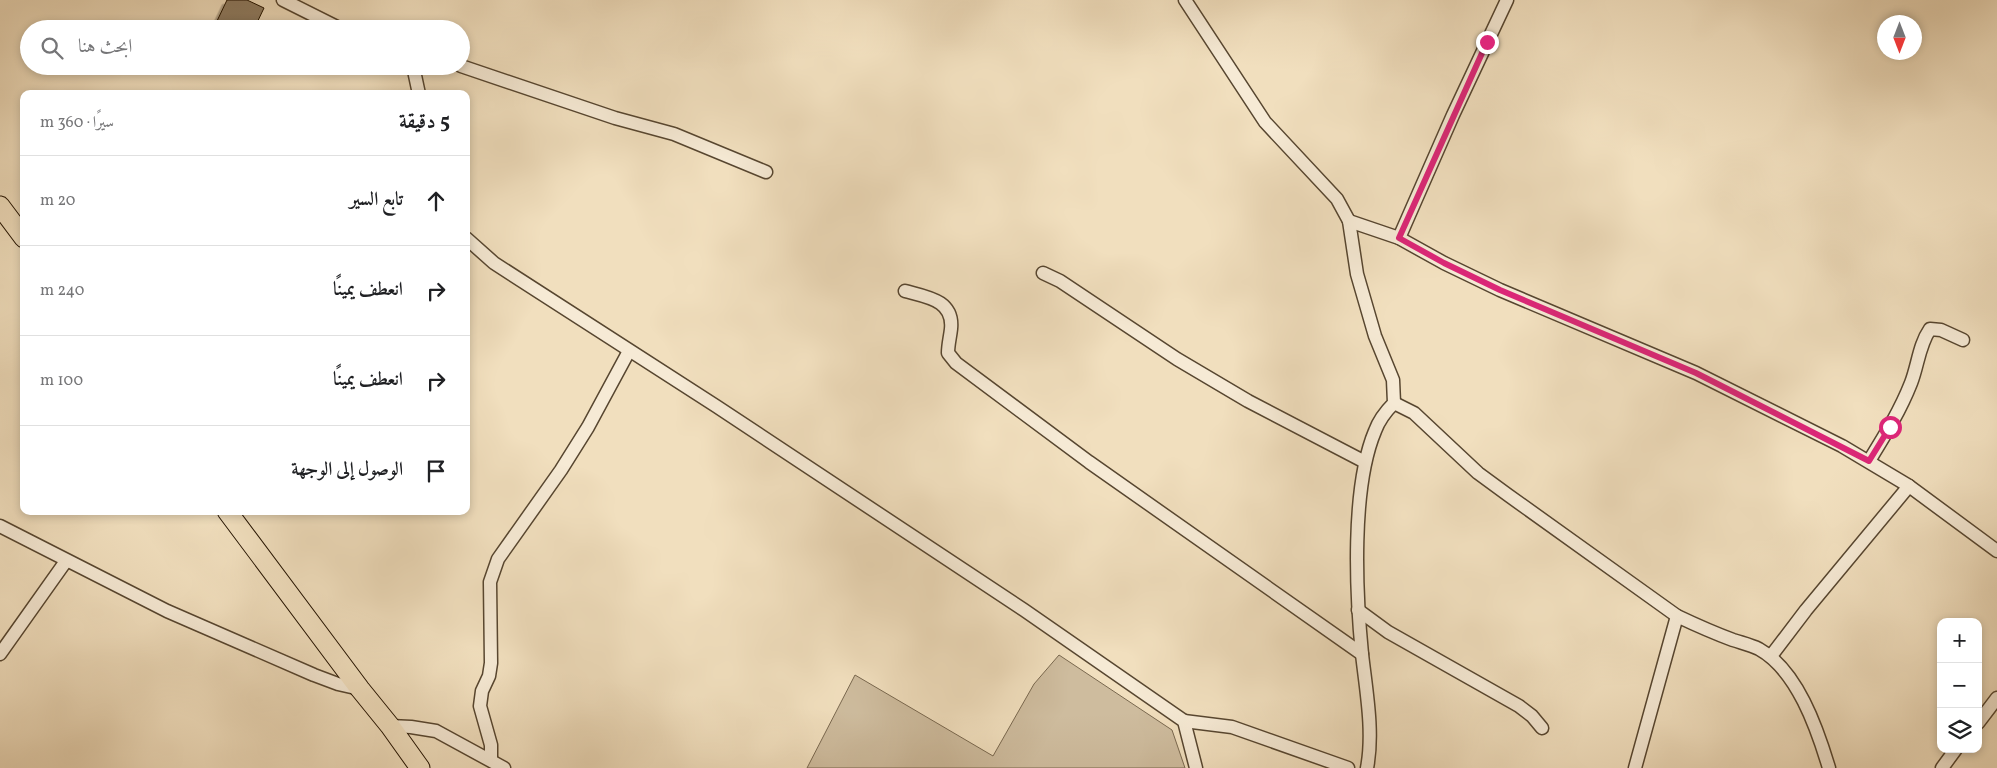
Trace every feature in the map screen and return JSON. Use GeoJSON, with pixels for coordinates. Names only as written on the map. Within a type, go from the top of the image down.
{"type":"FeatureCollection","features":[{"type":"Feature","properties":{"kind":"main road"},"geometry":{"type":"LineString","coordinates":[[0,206],[20,233]]}},
{"type":"Feature","properties":{"kind":"main road"},"geometry":{"type":"LineString","coordinates":[[230,515],[420,768]]}},
{"type":"Feature","properties":{"kind":"street"},"geometry":{"type":"LineString","coordinates":[[283,0],[303,4],[327,20]]}},
{"type":"Feature","properties":{"kind":"street"},"geometry":{"type":"LineString","coordinates":[[1185,0],[1265,122],[1337,198],[1349,221],[1357,274],[1373,329],[1393,380],[1394,403],[1375,430],[1366,462],[1361,496],[1358,541],[1358,610],[1369,729],[1367,768]]}},
{"type":"Feature","properties":{"kind":"street"},"geometry":{"type":"LineString","coordinates":[[1399,238],[1453,115],[1507,0]]}},
{"type":"Feature","properties":{"kind":"street"},"geometry":{"type":"LineString","coordinates":[[470,69],[616,118],[674,134],[766,172]]}},
{"type":"Feature","properties":{"kind":"street"},"geometry":{"type":"LineString","coordinates":[[415,75],[418,90]]}},
{"type":"Feature","properties":{"kind":"street"},"geometry":{"type":"LineString","coordinates":[[1349,221],[1399,238],[1444,263],[1500,290],[1696,373],[1869,461],[1995,544]]}},
{"type":"Feature","properties":{"kind":"street"},"geometry":{"type":"LineString","coordinates":[[470,242],[494,263],[562,305],[1024,610],[1184,721],[1232,727],[1348,768]]}},
{"type":"Feature","properties":{"kind":"street"},"geometry":{"type":"LineString","coordinates":[[1043,273],[1060,281],[1177,359],[1248,402],[1366,462]]}},
{"type":"Feature","properties":{"kind":"street"},"geometry":{"type":"LineString","coordinates":[[905,291],[937,300],[946,308],[950,315],[951,329],[948,353],[956,364],[1097,467],[1362,654]]}},
{"type":"Feature","properties":{"kind":"street"},"geometry":{"type":"LineString","coordinates":[[1869,461],[1896,416],[1912,381],[1925,337],[1930,329],[1941,330],[1963,340]]}},
{"type":"Feature","properties":{"kind":"street"},"geometry":{"type":"LineString","coordinates":[[491,760],[491,745],[480,706],[482,691],[489,676],[492,663],[490,582],[493,570],[498,559],[561,470],[583,435],[629,351]]}},
{"type":"Feature","properties":{"kind":"street"},"geometry":{"type":"LineString","coordinates":[[1394,403],[1414,413],[1478,473],[1677,616],[1699,627],[1757,648],[1771,656],[1802,699],[1822,745],[1829,768]]}},
{"type":"Feature","properties":{"kind":"street"},"geometry":{"type":"LineString","coordinates":[[1771,656],[1806,610],[1909,486]]}},
{"type":"Feature","properties":{"kind":"street"},"geometry":{"type":"LineString","coordinates":[[0,526],[176,615],[314,675],[338,684],[360,689]]}},
{"type":"Feature","properties":{"kind":"street"},"geometry":{"type":"LineString","coordinates":[[0,654],[66,561]]}},
{"type":"Feature","properties":{"kind":"street"},"geometry":{"type":"LineString","coordinates":[[1358,610],[1388,632],[1518,706],[1532,716],[1542,728]]}},
{"type":"Feature","properties":{"kind":"street"},"geometry":{"type":"LineString","coordinates":[[1635,768],[1677,616]]}},
{"type":"Feature","properties":{"kind":"street"},"geometry":{"type":"LineString","coordinates":[[1982,718],[1997,698]]}},
{"type":"Feature","properties":{"kind":"street"},"geometry":{"type":"LineString","coordinates":[[1184,721],[1196,768]]}},
{"type":"Feature","properties":{"kind":"street"},"geometry":{"type":"LineString","coordinates":[[390,726],[436,731],[504,768]]}},
{"type":"Feature","properties":{"kind":"street"},"geometry":{"type":"LineString","coordinates":[[1942,768],[1953,753]]}},
{"type":"Feature","properties":{"kind":"shaded area"},"geometry":{"type":"Polygon","coordinates":[[[1059,655],[1172,730],[1185,768],[807,768],[855,675],[993,756],[1034,684],[1059,655]]]}},
{"type":"Feature","properties":{"kind":"building"},"geometry":{"type":"Polygon","coordinates":[[[227,0],[247,0],[264,8],[258,20],[217,20],[227,0]]]}},
{"type":"Feature","properties":{"kind":"route"},"geometry":{"type":"LineString","coordinates":[[1487,42],[1399,238],[1444,263],[1475,276],[1500,290],[1696,373],[1869,461],[1890,427]]}}]}
